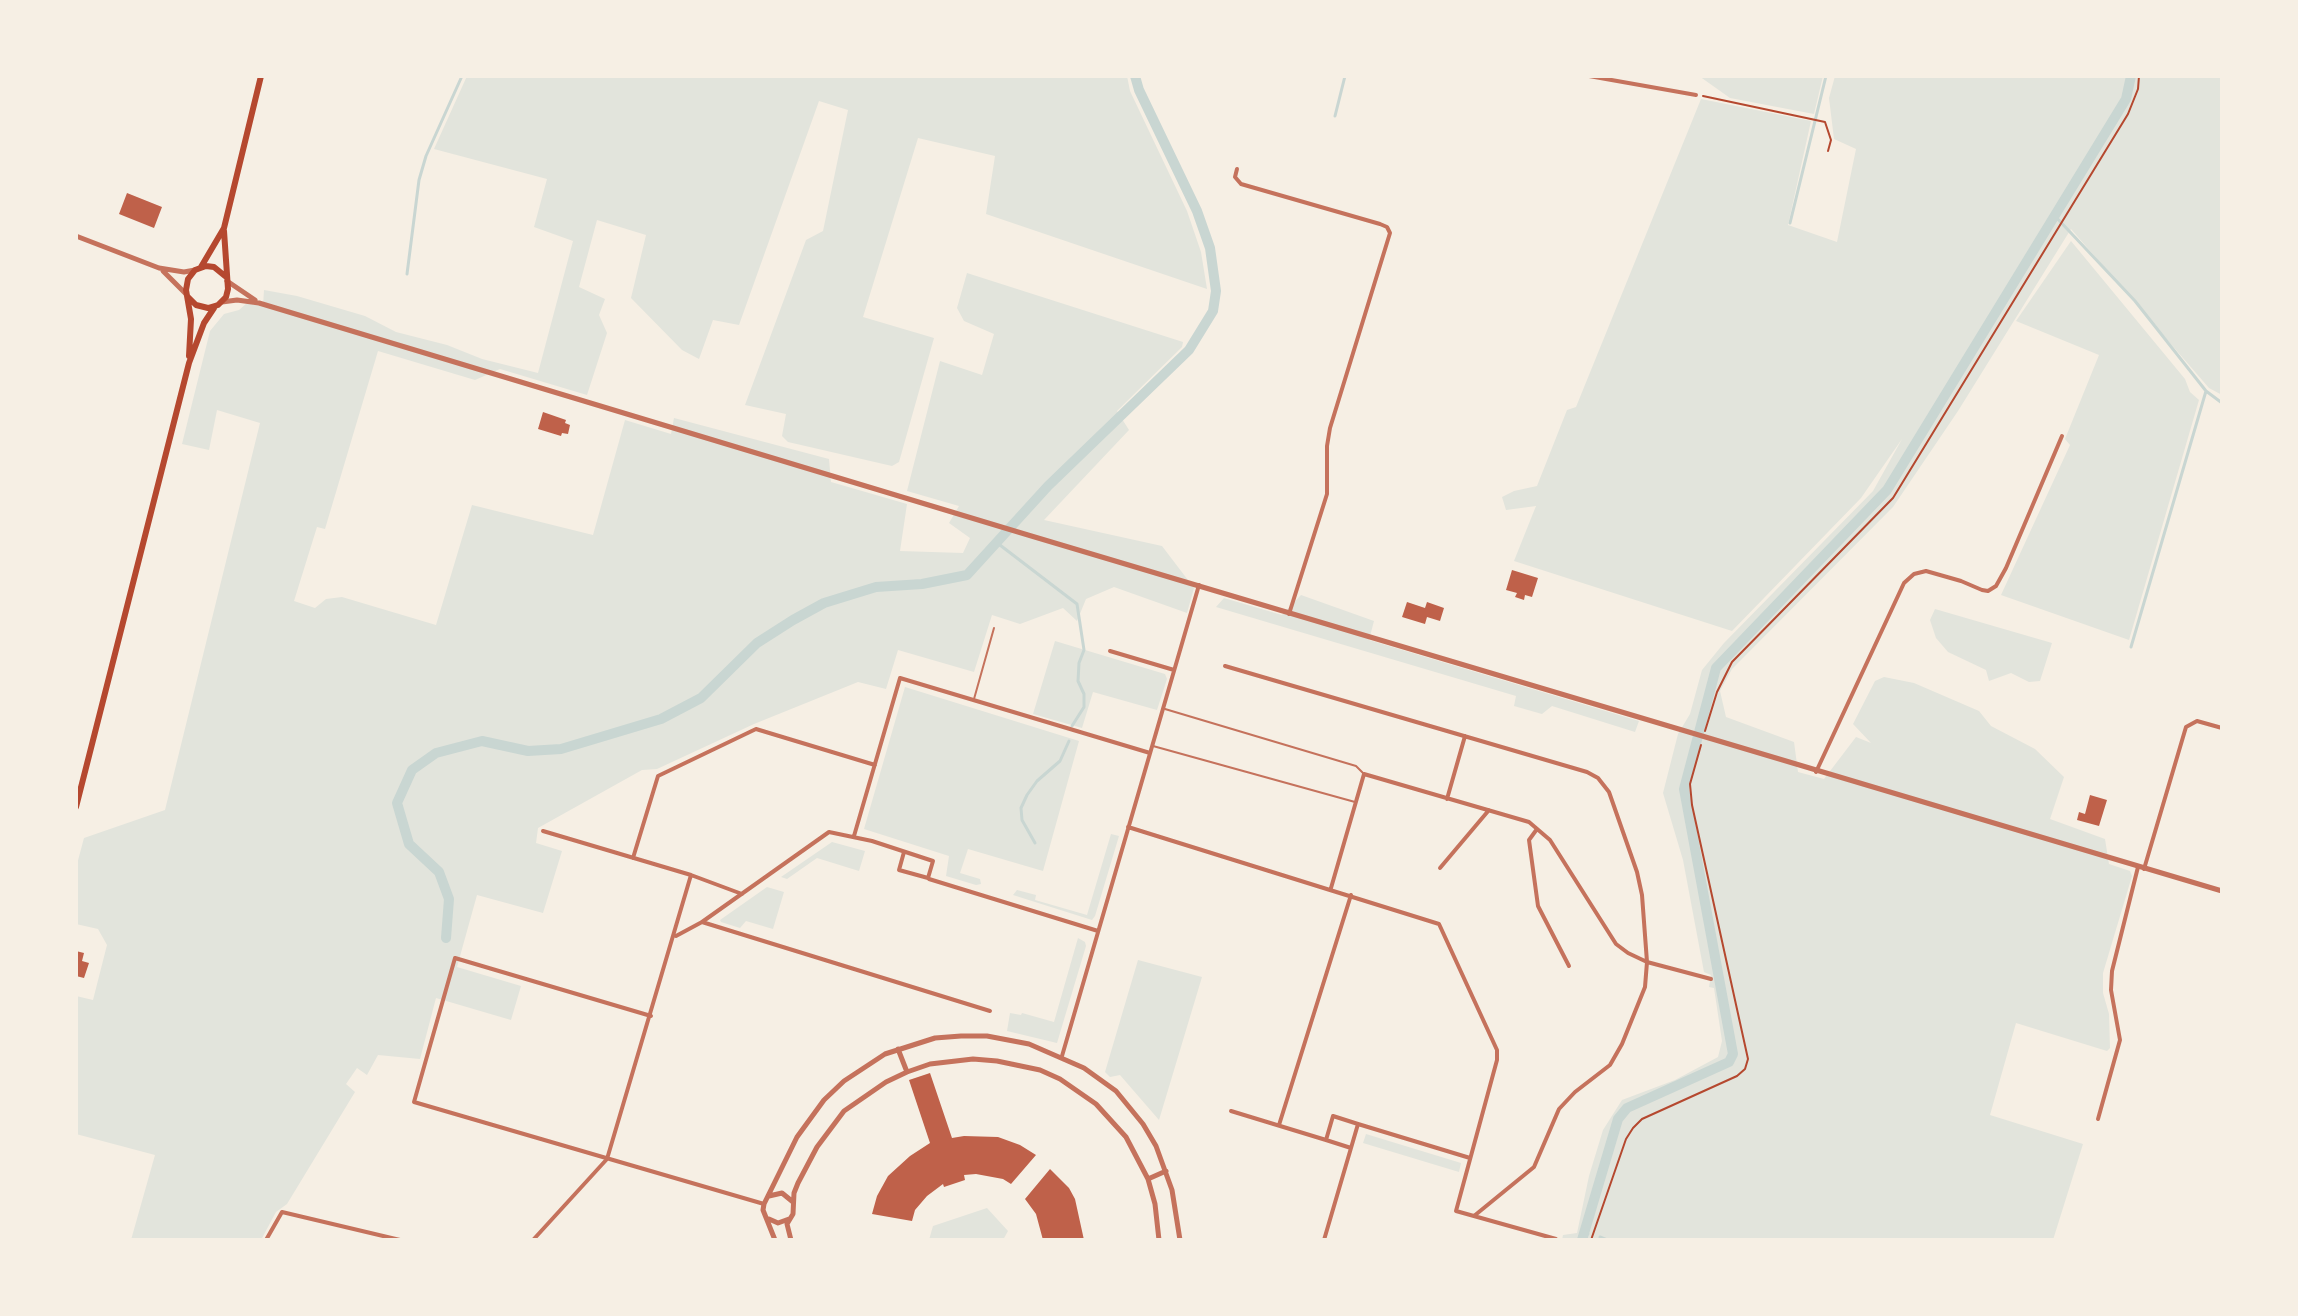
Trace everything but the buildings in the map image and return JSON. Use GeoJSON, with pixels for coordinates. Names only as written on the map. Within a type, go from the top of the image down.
{"type":"FeatureCollection","features":[{"type":"Feature","properties":{"kind":"main road"},"geometry":{"type":"LineString","coordinates":[[76,807],[189,363],[204,323],[222,302],[228,289],[224,228],[261,76]]}},
{"type":"Feature","properties":{"kind":"main road"},"geometry":{"type":"LineString","coordinates":[[189,363],[191,319],[188,279],[224,228]]}},
{"type":"Feature","properties":{"kind":"main road"},"geometry":{"type":"LineString","coordinates":[[198,268],[214,267],[226,278]]}},
{"type":"Feature","properties":{"kind":"main road"},"geometry":{"type":"LineString","coordinates":[[187,296],[196,305],[214,308]]}},
{"type":"Feature","properties":{"kind":"street"},"geometry":{"type":"LineString","coordinates":[[1589,76],[1696,95]]}},
{"type":"Feature","properties":{"kind":"street"},"geometry":{"type":"LineString","coordinates":[[1237,169],[1236,180],[1241,184],[1380,224],[1387,227],[1390,233],[1330,428],[1327,494],[1289,614]]}},
{"type":"Feature","properties":{"kind":"street"},"geometry":{"type":"LineString","coordinates":[[76,236],[159,268],[184,272],[198,268]]}},
{"type":"Feature","properties":{"kind":"street"},"geometry":{"type":"LineString","coordinates":[[159,268],[187,296]]}},
{"type":"Feature","properties":{"kind":"street"},"geometry":{"type":"LineString","coordinates":[[226,278],[259,303]]}},
{"type":"Feature","properties":{"kind":"street"},"geometry":{"type":"LineString","coordinates":[[222,302],[237,300],[259,303],[1816,772],[2222,891]]}},
{"type":"Feature","properties":{"kind":"street"},"geometry":{"type":"LineString","coordinates":[[1816,772],[1904,583],[1914,574],[1926,571],[1982,590],[1988,591],[1996,586],[2062,436]]}},
{"type":"Feature","properties":{"kind":"street"},"geometry":{"type":"LineString","coordinates":[[1062,1056],[1199,585]]}},
{"type":"Feature","properties":{"kind":"street"},"geometry":{"type":"LineString","coordinates":[[1110,651],[1174,670]]}},
{"type":"Feature","properties":{"kind":"street"},"geometry":{"type":"LineString","coordinates":[[1225,666],[1587,772],[1598,778],[1609,792],[1637,872],[1645,919],[1645,987],[1610,1065],[1575,1092],[1559,1109],[1534,1167],[1474,1216]]}},
{"type":"Feature","properties":{"kind":"street"},"geometry":{"type":"LineString","coordinates":[[854,836],[900,678],[1150,753]]}},
{"type":"Feature","properties":{"kind":"street"},"geometry":{"type":"LineString","coordinates":[[2098,1119],[2119,1046],[2111,977],[2141,868],[2186,727],[2199,721],[2222,728]]}},
{"type":"Feature","properties":{"kind":"street"},"geometry":{"type":"LineString","coordinates":[[633,858],[658,776],[756,729],[875,765]]}},
{"type":"Feature","properties":{"kind":"street"},"geometry":{"type":"LineString","coordinates":[[1447,799],[1465,736]]}},
{"type":"Feature","properties":{"kind":"street"},"geometry":{"type":"LineString","coordinates":[[1331,888],[1364,774],[1529,822],[1550,840],[1616,944],[1647,962],[1711,979]]}},
{"type":"Feature","properties":{"kind":"street"},"geometry":{"type":"LineString","coordinates":[[1440,868],[1489,810]]}},
{"type":"Feature","properties":{"kind":"street"},"geometry":{"type":"LineString","coordinates":[[1128,827],[1439,924],[1495,1042],[1497,1060],[1456,1211],[1556,1239]]}},
{"type":"Feature","properties":{"kind":"street"},"geometry":{"type":"LineString","coordinates":[[1537,829],[1529,840],[1538,906],[1569,966]]}},
{"type":"Feature","properties":{"kind":"street"},"geometry":{"type":"LineString","coordinates":[[543,831],[691,875],[742,894]]}},
{"type":"Feature","properties":{"kind":"street"},"geometry":{"type":"LineString","coordinates":[[674,936],[702,922],[824,834],[835,831],[933,861],[928,878]]}},
{"type":"Feature","properties":{"kind":"street"},"geometry":{"type":"LineString","coordinates":[[904,852],[899,870],[1098,931]]}},
{"type":"Feature","properties":{"kind":"street"},"geometry":{"type":"LineString","coordinates":[[533,1240],[607,1159],[691,875]]}},
{"type":"Feature","properties":{"kind":"street"},"geometry":{"type":"LineString","coordinates":[[1279,1125],[1351,895]]}},
{"type":"Feature","properties":{"kind":"street"},"geometry":{"type":"LineString","coordinates":[[702,922],[990,1011]]}},
{"type":"Feature","properties":{"kind":"street"},"geometry":{"type":"LineString","coordinates":[[651,1016],[455,958],[414,1102],[764,1204]]}},
{"type":"Feature","properties":{"kind":"street"},"geometry":{"type":"LineString","coordinates":[[775,1240],[764,1204],[797,1137],[824,1100],[864,1066],[898,1049],[935,1038],[987,1036],[1029,1044],[1062,1056],[1099,1077],[1132,1108],[1156,1146],[1166,1171],[1176,1208],[1180,1240]]}},
{"type":"Feature","properties":{"kind":"street"},"geometry":{"type":"LineString","coordinates":[[898,1049],[907,1072]]}},
{"type":"Feature","properties":{"kind":"street"},"geometry":{"type":"LineString","coordinates":[[791,1240],[787,1228],[806,1167],[844,1111],[874,1089],[907,1072],[930,1064],[973,1059],[1021,1065],[1060,1079],[1113,1120],[1126,1137],[1148,1179],[1155,1204],[1159,1240]]}},
{"type":"Feature","properties":{"kind":"street"},"geometry":{"type":"LineString","coordinates":[[1231,1111],[1351,1148]]}},
{"type":"Feature","properties":{"kind":"street"},"geometry":{"type":"LineString","coordinates":[[1326,1140],[1333,1116],[1470,1158]]}},
{"type":"Feature","properties":{"kind":"street"},"geometry":{"type":"LineString","coordinates":[[1324,1240],[1358,1124]]}},
{"type":"Feature","properties":{"kind":"street"},"geometry":{"type":"LineString","coordinates":[[1148,1179],[1166,1171]]}},
{"type":"Feature","properties":{"kind":"street"},"geometry":{"type":"LineString","coordinates":[[768,1197],[782,1193],[793,1202]]}},
{"type":"Feature","properties":{"kind":"street"},"geometry":{"type":"LineString","coordinates":[[266,1240],[282,1212],[400,1240]]}},
{"type":"Feature","properties":{"kind":"street"},"geometry":{"type":"LineString","coordinates":[[765,1215],[778,1223],[789,1219]]}},
{"type":"Feature","properties":{"kind":"lane"},"geometry":{"type":"LineString","coordinates":[[973,700],[994,628]]}},
{"type":"Feature","properties":{"kind":"lane"},"geometry":{"type":"LineString","coordinates":[[1163,709],[1356,766],[1364,774]]}},
{"type":"Feature","properties":{"kind":"lane"},"geometry":{"type":"LineString","coordinates":[[1152,745],[1356,803]]}},
{"type":"Feature","properties":{"kind":"path"},"geometry":{"type":"LineString","coordinates":[[1591,1240],[1626,1139],[1633,1128],[1642,1119],[1737,1076],[1745,1069],[1748,1059],[1690,784],[1717,692],[1732,662],[1893,498],[2128,114],[2138,89],[2139,76]]}},
{"type":"Feature","properties":{"kind":"path"},"geometry":{"type":"LineString","coordinates":[[1696,95],[1825,122],[1831,140],[1828,151]]}},
{"type":"Feature","properties":{"kind":"shaded area"},"geometry":{"type":"Polygon","coordinates":[[[467,76],[1127,76],[1130,91],[1187,211],[1201,252],[1207,289],[986,214],[995,156],[918,138],[863,317],[934,338],[899,462],[892,466],[788,442],[782,436],[786,414],[745,405],[806,240],[823,231],[848,110],[819,101],[739,325],[713,320],[699,359],[682,350],[631,298],[646,235],[597,220],[579,287],[605,299],[599,315],[607,333],[587,395],[500,369],[475,380],[378,351],[325,529],[317,527],[294,601],[315,608],[326,599],[342,597],[436,625],[472,505],[593,535],[625,420],[671,434],[674,418],[829,459],[831,482],[907,504],[900,551],[963,553],[970,538],[949,523],[959,506],[907,491],[940,361],[982,375],[994,334],[964,321],[957,308],[967,273],[1183,342],[1182,347],[1117,411],[1129,430],[1044,520],[1162,546],[1194,588],[1187,613],[1114,587],[1086,599],[1077,621],[1063,608],[1020,624],[992,615],[974,672],[898,650],[886,689],[858,682],[754,724],[657,769],[642,770],[538,828],[536,843],[562,851],[543,913],[477,895],[457,967],[521,986],[511,1020],[436,998],[420,1059],[378,1055],[367,1075],[357,1068],[346,1084],[355,1092],[287,1204],[276,1212],[261,1240],[131,1240],[155,1155],[76,1134],[76,996],[93,1000],[107,945],[98,929],[76,924],[76,868],[84,838],[165,810],[260,423],[217,410],[209,450],[182,444],[210,331],[224,314],[239,310],[247,303],[263,306],[264,290],[297,296],[365,316],[396,332],[538,373],[573,241],[534,227],[547,179],[434,149],[467,76]]]}},
{"type":"Feature","properties":{"kind":"shaded area"},"geometry":{"type":"Polygon","coordinates":[[[1699,76],[1823,76],[1814,114],[1730,98],[1699,76]]]}},
{"type":"Feature","properties":{"kind":"shaded area"},"geometry":{"type":"Polygon","coordinates":[[[1835,76],[2222,76],[2222,395],[2209,388],[2071,229],[1958,411],[1893,507],[1732,669],[1720,691],[1726,717],[1794,742],[1798,772],[1824,779],[1856,737],[1871,743],[1853,724],[1875,681],[1884,677],[1914,683],[1979,711],[1991,726],[2035,749],[2064,777],[2050,819],[2105,839],[2109,864],[2130,871],[2132,876],[2103,973],[2110,1048],[2107,1051],[2016,1023],[1990,1115],[2083,1144],[2053,1240],[1562,1240],[1563,1235],[1577,1233],[1603,1130],[1622,1100],[1675,1080],[1718,1057],[1722,1041],[1714,988],[1709,987],[1711,975],[1704,972],[1683,860],[1663,793],[1678,734],[1690,714],[1702,670],[1724,643],[1873,491],[1902,439],[1861,498],[1732,631],[1514,561],[1536,506],[1506,510],[1502,497],[1537,486],[1567,410],[1576,407],[1701,99],[1811,121],[1788,225],[1837,242],[1856,149],[1834,139],[1829,98],[1835,76]]]}},
{"type":"Feature","properties":{"kind":"shaded area"},"geometry":{"type":"Polygon","coordinates":[[[2071,241],[2199,400],[2129,640],[2001,595],[2070,445],[2065,439],[2099,355],[2016,321],[2071,241]]]}},
{"type":"Feature","properties":{"kind":"shaded area"},"geometry":{"type":"Polygon","coordinates":[[[1301,595],[1374,621],[1369,640],[1639,721],[1635,732],[1552,706],[1542,714],[1514,706],[1516,696],[1216,607],[1224,598],[1282,615],[1301,595]]]}},
{"type":"Feature","properties":{"kind":"shaded area"},"geometry":{"type":"Polygon","coordinates":[[[1935,609],[2052,643],[2040,681],[2029,682],[2011,673],[1989,681],[1986,670],[1948,652],[1936,638],[1930,620],[1935,609]]]}},
{"type":"Feature","properties":{"kind":"shaded area"},"geometry":{"type":"Polygon","coordinates":[[[1055,641],[1165,674],[1167,679],[1157,710],[1093,692],[1082,728],[1033,714],[1055,641]]]}},
{"type":"Feature","properties":{"kind":"shaded area"},"geometry":{"type":"Polygon","coordinates":[[[905,687],[1079,741],[1043,871],[968,849],[960,873],[980,879],[981,884],[976,885],[946,876],[949,856],[864,829],[905,687]]]}},
{"type":"Feature","properties":{"kind":"shaded area"},"geometry":{"type":"Polygon","coordinates":[[[1111,834],[1119,836],[1092,920],[1013,895],[1017,890],[1036,895],[1035,900],[1087,915],[1111,834]]]}},
{"type":"Feature","properties":{"kind":"shaded area"},"geometry":{"type":"Polygon","coordinates":[[[832,842],[865,851],[859,871],[817,858],[787,879],[781,877],[832,842]]]}},
{"type":"Feature","properties":{"kind":"shaded area"},"geometry":{"type":"Polygon","coordinates":[[[767,887],[784,892],[773,929],[746,921],[740,928],[721,922],[720,920],[767,887]]]}},
{"type":"Feature","properties":{"kind":"shaded area"},"geometry":{"type":"Polygon","coordinates":[[[1078,938],[1086,946],[1057,1043],[1007,1031],[1010,1013],[1022,1013],[1054,1022],[1078,938]]]}},
{"type":"Feature","properties":{"kind":"shaded area"},"geometry":{"type":"Polygon","coordinates":[[[1138,960],[1202,977],[1159,1120],[1120,1075],[1110,1077],[1105,1072],[1138,960]]]}},
{"type":"Feature","properties":{"kind":"shaded area"},"geometry":{"type":"Polygon","coordinates":[[[1366,1134],[1461,1163],[1459,1172],[1363,1143],[1366,1134]]]}},
{"type":"Feature","properties":{"kind":"shaded area"},"geometry":{"type":"Polygon","coordinates":[[[987,1208],[1008,1231],[1003,1240],[929,1240],[933,1226],[987,1208]]]}},
{"type":"Feature","properties":{"kind":"waterway"},"geometry":{"type":"LineString","coordinates":[[407,274],[419,180],[426,156],[462,76]]}},
{"type":"Feature","properties":{"kind":"waterway"},"geometry":{"type":"LineString","coordinates":[[446,938],[449,899],[439,872],[409,844],[397,803],[412,770],[436,753],[482,741],[528,751],[561,749],[661,719],[701,698],[757,643],[824,603],[876,587],[922,584],[967,575],[1048,486],[1189,350],[1213,311],[1216,291],[1210,248],[1197,211],[1135,76]]}},
{"type":"Feature","properties":{"kind":"waterway"},"geometry":{"type":"LineString","coordinates":[[1335,116],[1345,76]]}},
{"type":"Feature","properties":{"kind":"waterway"},"geometry":{"type":"LineString","coordinates":[[1790,223],[1826,76]]}},
{"type":"Feature","properties":{"kind":"waterway"},"geometry":{"type":"LineString","coordinates":[[1582,1240],[1618,1119],[1627,1108],[1729,1062],[1733,1054],[1684,789],[1716,668],[1887,490],[2126,99],[2131,76]]}},
{"type":"Feature","properties":{"kind":"waterway"},"geometry":{"type":"LineString","coordinates":[[2054,215],[2135,301],[2206,391],[2222,403]]}},
{"type":"Feature","properties":{"kind":"waterway"},"geometry":{"type":"LineString","coordinates":[[2131,647],[2206,391]]}},
{"type":"Feature","properties":{"kind":"waterway"},"geometry":{"type":"LineString","coordinates":[[996,542],[1077,604],[1084,650],[1079,663],[1078,681],[1084,694],[1084,707],[1072,726]]}},
{"type":"Feature","properties":{"kind":"waterway"},"geometry":{"type":"LineString","coordinates":[[1035,843],[1022,820],[1021,808],[1037,781],[1060,761],[1069,741]]}},
{"type":"Feature","properties":{"kind":"waterway"},"geometry":{"type":"LineString","coordinates":[[1584,1233],[1588,1234]]}},
{"type":"Feature","properties":{"kind":"waterway"},"geometry":{"type":"LineString","coordinates":[[1600,1237],[1607,1240]]}}]}
